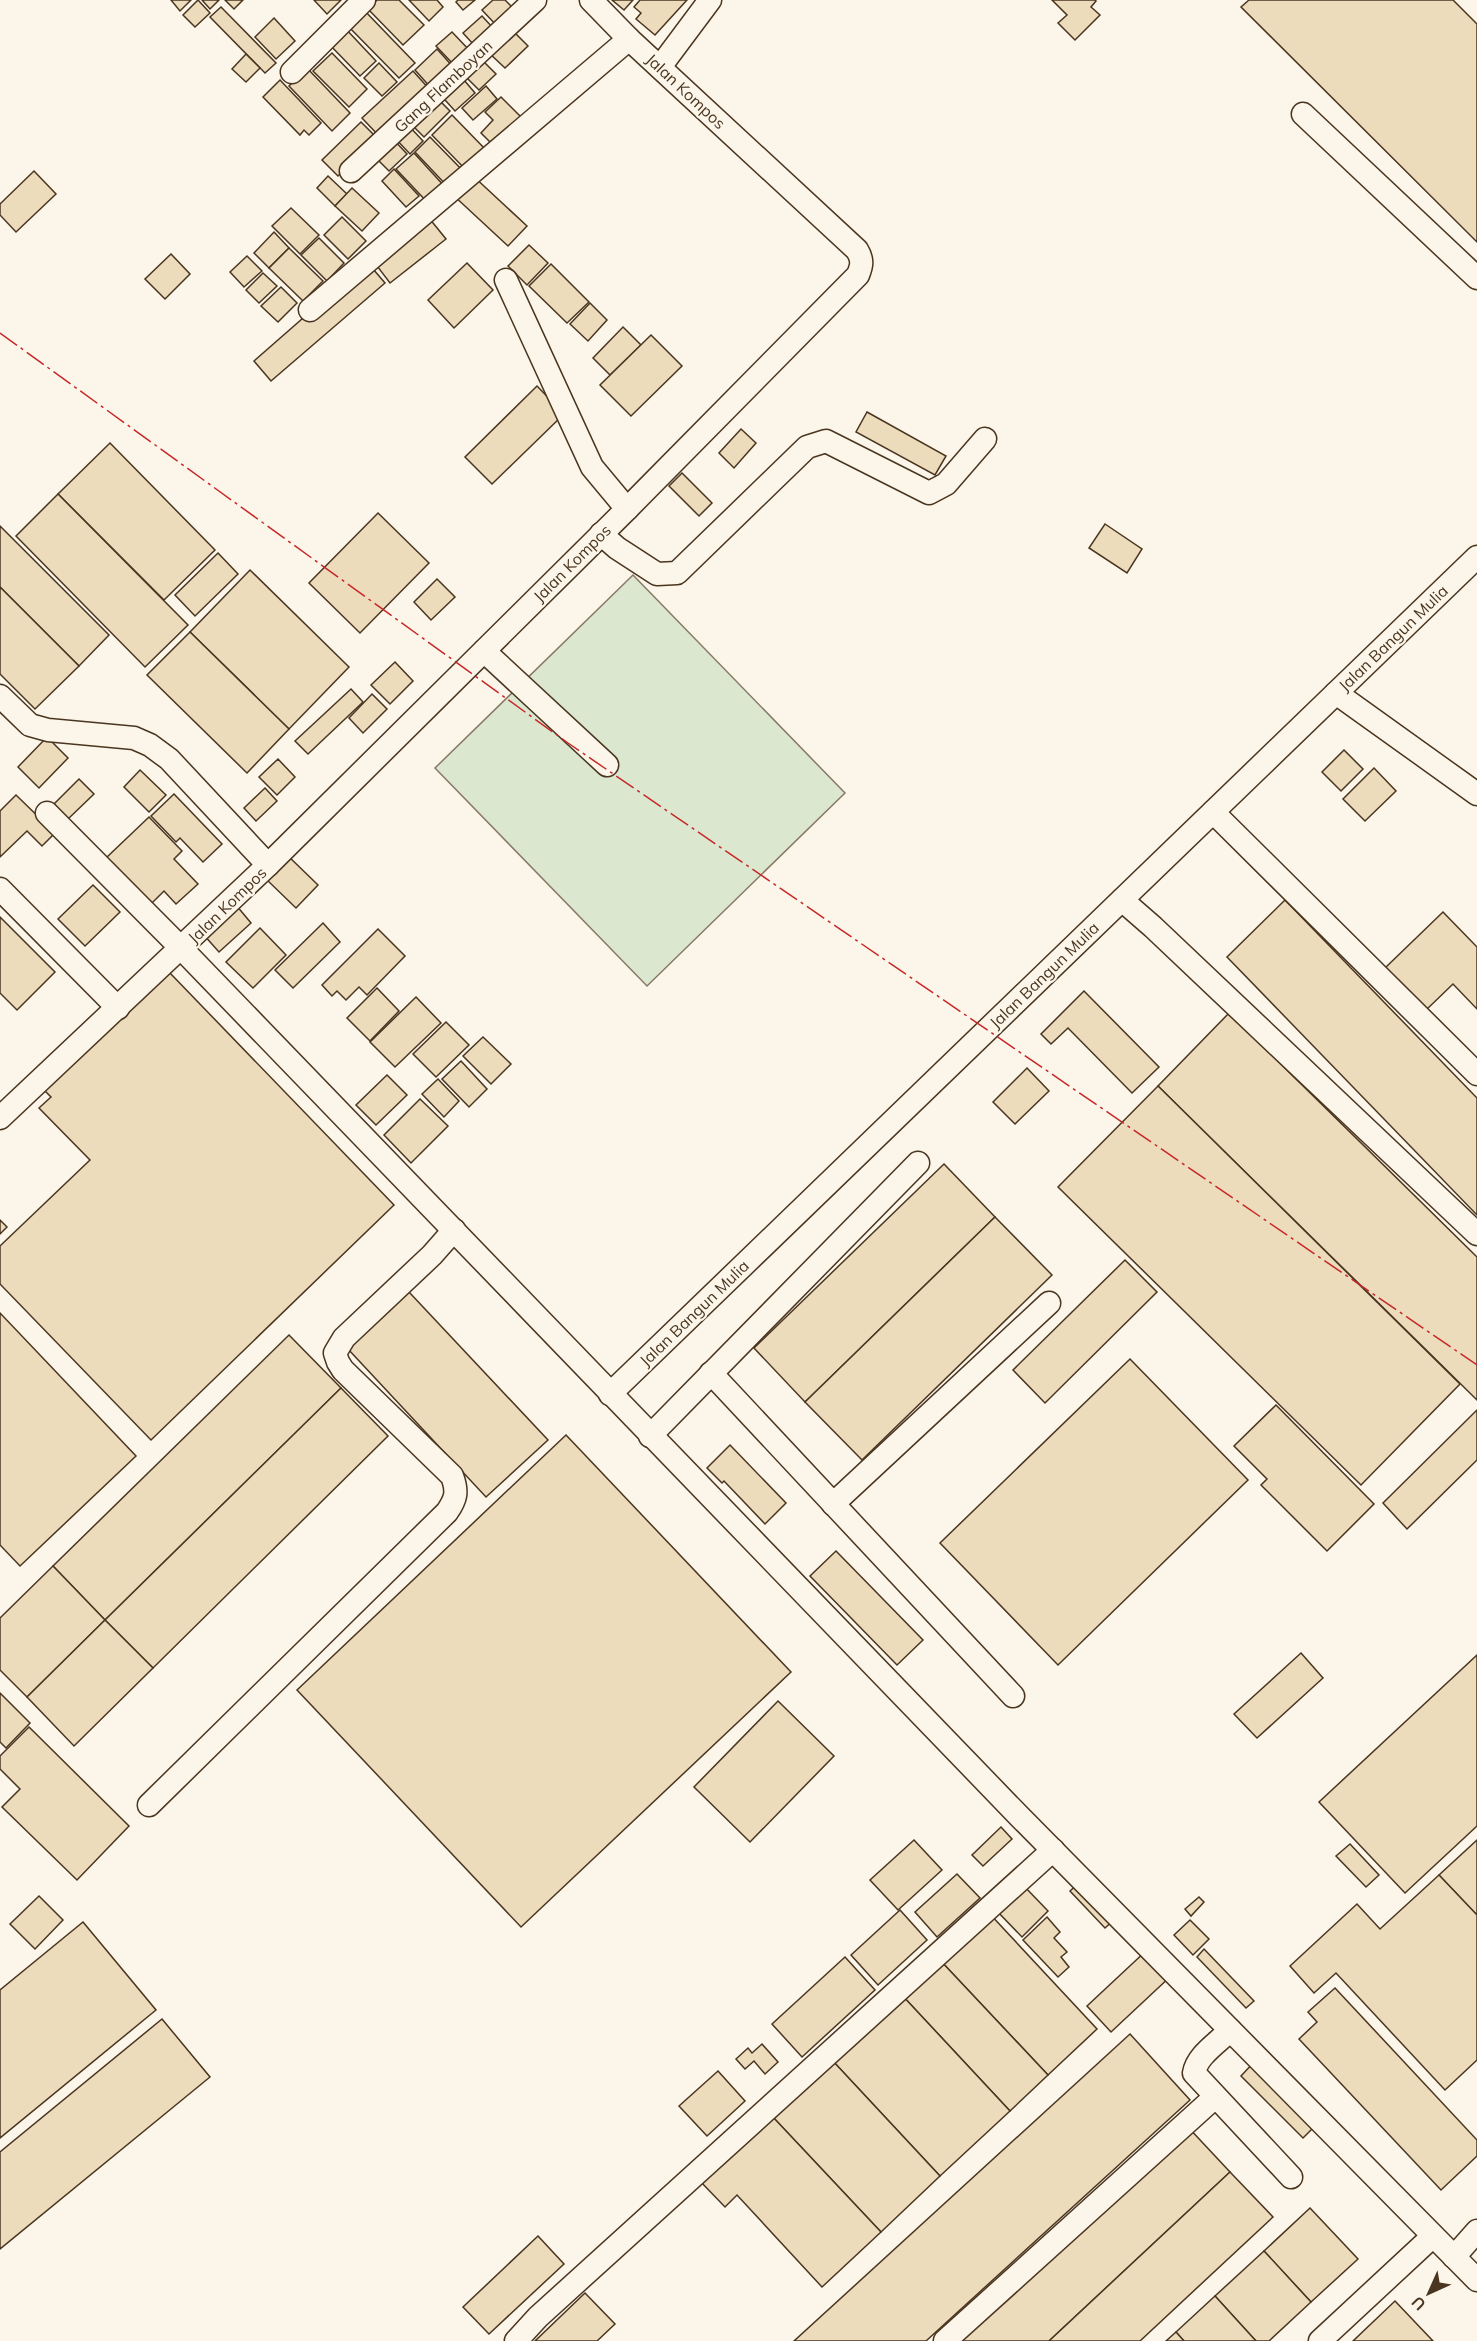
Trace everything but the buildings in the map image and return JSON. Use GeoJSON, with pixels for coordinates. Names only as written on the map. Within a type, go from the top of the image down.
{"type":"FeatureCollection","features":[{"type":"Feature","properties":{"kind":"street"},"geometry":{"type":"LineString","coordinates":[[292,72],[364,0]]}},
{"type":"Feature","properties":{"kind":"street","name":"Gang Flamboyan"},"geometry":{"type":"LineString","coordinates":[[351,171],[534,0]]}},
{"type":"Feature","properties":{"kind":"street","name":"Jalan Kompos"},"geometry":{"type":"LineString","coordinates":[[3,1110],[118,1008],[268,866],[852,283],[862,266],[862,258],[857,250],[629,39],[591,0]]}},
{"type":"Feature","properties":{"kind":"street"},"geometry":{"type":"LineString","coordinates":[[660,67],[710,0]]}},
{"type":"Feature","properties":{"kind":"street"},"geometry":{"type":"LineString","coordinates":[[310,310],[629,39]]}},
{"type":"Feature","properties":{"kind":"street"},"geometry":{"type":"LineString","coordinates":[[1303,114],[1477,278]]}},
{"type":"Feature","properties":{"kind":"street"},"geometry":{"type":"LineString","coordinates":[[507,280],[592,468],[627,509]]}},
{"type":"Feature","properties":{"kind":"street"},"geometry":{"type":"LineString","coordinates":[[601,534],[617,548],[657,574],[677,573],[807,447],[826,441],[929,493],[946,484],[985,439]]}},
{"type":"Feature","properties":{"kind":"street","name":"Jalan Bangun Mulia"},"geometry":{"type":"LineString","coordinates":[[610,1394],[1477,557]]}},
{"type":"Feature","properties":{"kind":"street"},"geometry":{"type":"LineString","coordinates":[[484,651],[607,765]]}},
{"type":"Feature","properties":{"kind":"street"},"geometry":{"type":"LineString","coordinates":[[1336,693],[1477,794]]}},
{"type":"Feature","properties":{"kind":"street"},"geometry":{"type":"LineString","coordinates":[[0,696],[30,725],[48,730],[134,738],[150,745],[169,759],[268,866]]}},
{"type":"Feature","properties":{"kind":"street"},"geometry":{"type":"LineString","coordinates":[[1213,812],[1477,1074]]}},
{"type":"Feature","properties":{"kind":"street"},"geometry":{"type":"LineString","coordinates":[[47,813],[182,949],[650,1436],[1053,1850],[1477,2280]]}},
{"type":"Feature","properties":{"kind":"street"},"geometry":{"type":"LineString","coordinates":[[0,889],[118,1008]]}},
{"type":"Feature","properties":{"kind":"street"},"geometry":{"type":"LineString","coordinates":[[1122,900],[1477,1234]]}},
{"type":"Feature","properties":{"kind":"street"},"geometry":{"type":"LineString","coordinates":[[650,1436],[918,1163]]}},
{"type":"Feature","properties":{"kind":"street"},"geometry":{"type":"LineString","coordinates":[[149,1804],[447,1512],[456,1500],[457,1488],[452,1476],[343,1370],[336,1353],[344,1338],[432,1255],[453,1230]]}},
{"type":"Feature","properties":{"kind":"street"},"geometry":{"type":"LineString","coordinates":[[833,1504],[1048,1303]]}},
{"type":"Feature","properties":{"kind":"street"},"geometry":{"type":"LineString","coordinates":[[711,1373],[1013,1696]]}},
{"type":"Feature","properties":{"kind":"street"},"geometry":{"type":"LineString","coordinates":[[516,2341],[538,2317],[1053,1850]]}},
{"type":"Feature","properties":{"kind":"street"},"geometry":{"type":"LineString","coordinates":[[1230,2030],[1195,2064],[1194,2073],[1291,2177]]}},
{"type":"Feature","properties":{"kind":"street"},"geometry":{"type":"LineString","coordinates":[[945,2341],[1215,2097]]}},
{"type":"Feature","properties":{"kind":"street"},"geometry":{"type":"LineString","coordinates":[[1454,2257],[1477,2231]]}},
{"type":"Feature","properties":{"kind":"street"},"geometry":{"type":"LineString","coordinates":[[1320,2341],[1433,2236]]}},
{"type":"Feature","properties":{"kind":"green space"},"geometry":{"type":"Polygon","coordinates":[[[633,575],[845,793],[647,986],[435,768],[633,575]]]}},
{"type":"Feature","properties":{"kind":"power"},"geometry":{"type":"LineString","coordinates":[[0,333],[568,743],[1477,1365]]}}]}
